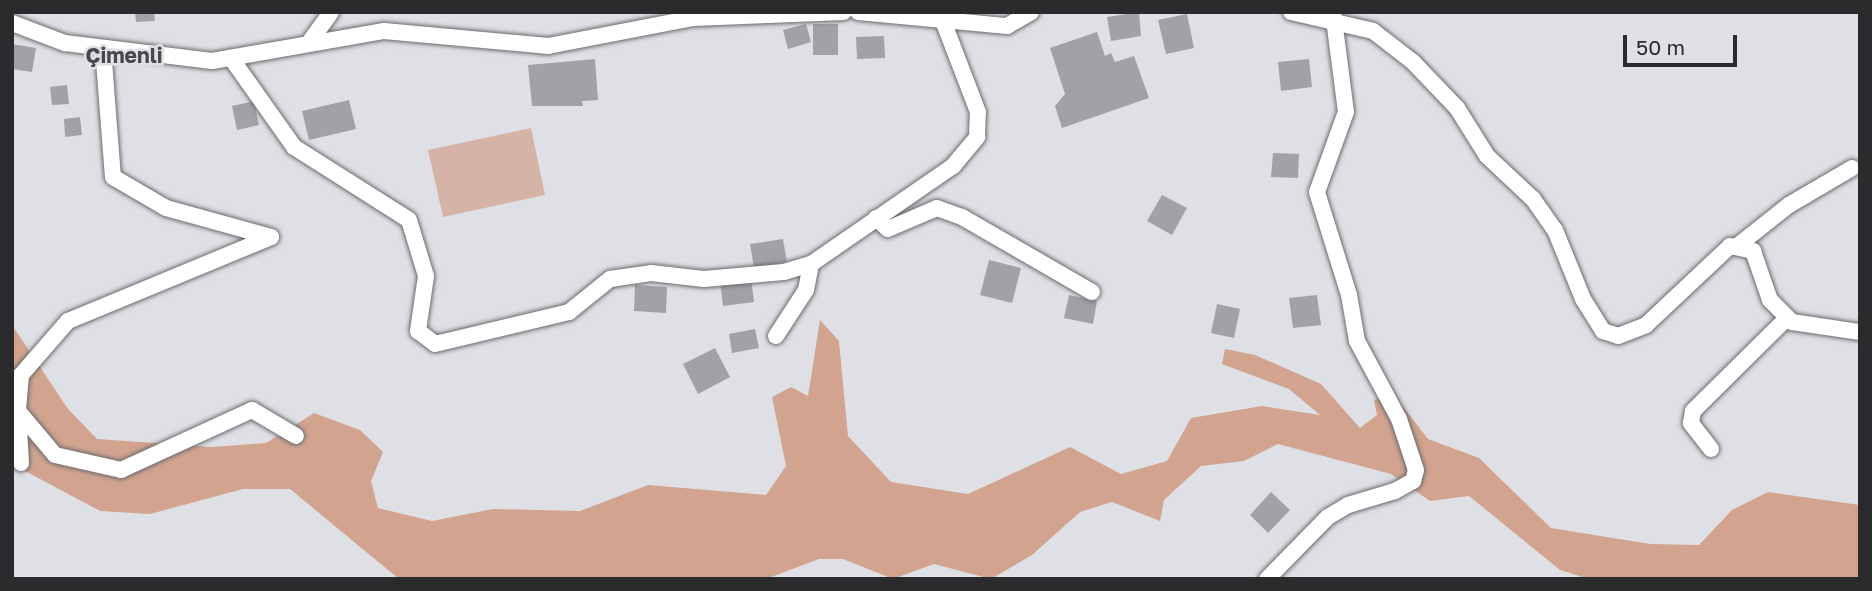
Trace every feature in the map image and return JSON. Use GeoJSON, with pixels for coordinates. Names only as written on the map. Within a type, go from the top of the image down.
{"type":"FeatureCollection","features":[{"type":"Feature","properties":{"kind":"street"},"geometry":{"type":"LineString","coordinates":[[308,44],[331,12]]}},
{"type":"Feature","properties":{"kind":"street"},"geometry":{"type":"LineString","coordinates":[[12,23],[65,43],[231,58],[384,31],[548,46],[693,18],[844,12]]}},
{"type":"Feature","properties":{"kind":"street"},"geometry":{"type":"LineString","coordinates":[[858,12],[1007,26],[1031,12]]}},
{"type":"Feature","properties":{"kind":"street"},"geometry":{"type":"LineString","coordinates":[[1291,12],[1331,15],[1373,32],[1457,108],[1487,156],[1533,198],[1555,230],[1583,299],[1603,331],[1618,336],[1646,325],[1711,259],[1736,247],[1790,205],[1852,168]]}},
{"type":"Feature","properties":{"kind":"street"},"geometry":{"type":"LineString","coordinates":[[1267,579],[1328,517],[1348,505],[1395,491],[1413,481],[1416,470],[1399,419],[1357,341],[1349,295],[1317,192],[1346,112],[1331,15]]}},
{"type":"Feature","properties":{"kind":"street"},"geometry":{"type":"LineString","coordinates":[[231,58],[294,147],[409,220],[426,276],[418,331],[435,344],[569,312],[610,279],[651,273],[704,279],[784,272],[811,264],[953,166],[977,137],[978,111],[943,21]]}},
{"type":"Feature","properties":{"kind":"street"},"geometry":{"type":"LineString","coordinates":[[15,462],[21,375],[68,321],[271,237],[166,208],[113,177],[103,48]]}},
{"type":"Feature","properties":{"kind":"street"},"geometry":{"type":"LineString","coordinates":[[876,218],[888,229],[937,208],[962,216],[1092,292]]}},
{"type":"Feature","properties":{"kind":"street"},"geometry":{"type":"LineString","coordinates":[[1736,247],[1753,251],[1770,300],[1787,318],[1860,332]]}},
{"type":"Feature","properties":{"kind":"street"},"geometry":{"type":"LineString","coordinates":[[776,336],[806,290],[811,264]]}},
{"type":"Feature","properties":{"kind":"street"},"geometry":{"type":"LineString","coordinates":[[1711,449],[1691,424],[1693,411],[1787,318]]}},
{"type":"Feature","properties":{"kind":"street"},"geometry":{"type":"LineString","coordinates":[[18,411],[55,456],[121,470],[252,410],[296,436]]}},
{"type":"Feature","properties":{"kind":"shaded area"},"geometry":{"type":"Polygon","coordinates":[[[531,128],[545,195],[443,217],[428,150],[531,128]]]}},
{"type":"Feature","properties":{"kind":"shaded area"},"geometry":{"type":"Polygon","coordinates":[[[820,320],[839,341],[848,436],[891,482],[968,494],[1070,447],[1121,474],[1167,461],[1191,418],[1262,406],[1320,415],[1289,389],[1222,364],[1225,349],[1255,355],[1321,384],[1360,428],[1377,415],[1374,400],[1394,395],[1428,439],[1479,458],[1551,528],[1650,544],[1699,545],[1732,510],[1768,492],[1860,505],[1860,579],[1589,579],[1560,570],[1469,496],[1430,501],[1391,474],[1278,444],[1244,461],[1201,466],[1164,500],[1160,521],[1112,502],[1080,512],[1032,555],[991,579],[934,564],[893,579],[843,559],[819,559],[766,579],[399,579],[290,489],[243,489],[150,514],[100,511],[12,464],[12,325],[68,409],[97,439],[212,447],[266,443],[314,413],[360,430],[383,452],[371,481],[378,508],[432,521],[493,509],[580,511],[648,485],[766,495],[786,466],[772,397],[791,387],[808,396],[820,320]]]}},
{"type":"Feature","properties":{"kind":"building"},"geometry":{"type":"Polygon","coordinates":[[[135,12],[154,12],[155,21],[136,22],[135,12]]]}},
{"type":"Feature","properties":{"kind":"building"},"geometry":{"type":"Polygon","coordinates":[[[1139,12],[1141,36],[1111,41],[1107,17],[1139,12]]]}},
{"type":"Feature","properties":{"kind":"building"},"geometry":{"type":"Polygon","coordinates":[[[1187,14],[1194,48],[1166,54],[1158,20],[1187,14]]]}},
{"type":"Feature","properties":{"kind":"building"},"geometry":{"type":"Polygon","coordinates":[[[806,24],[811,42],[788,49],[783,30],[806,24]]]}},
{"type":"Feature","properties":{"kind":"building"},"geometry":{"type":"Polygon","coordinates":[[[813,24],[838,24],[838,55],[813,55],[813,24]]]}},
{"type":"Feature","properties":{"kind":"building"},"geometry":{"type":"Polygon","coordinates":[[[1097,32],[1105,56],[1111,53],[1115,62],[1134,56],[1149,98],[1062,128],[1055,106],[1065,94],[1050,48],[1097,32]]]}},
{"type":"Feature","properties":{"kind":"building"},"geometry":{"type":"Polygon","coordinates":[[[884,36],[885,58],[857,59],[856,37],[884,36]]]}},
{"type":"Feature","properties":{"kind":"building"},"geometry":{"type":"Polygon","coordinates":[[[12,44],[36,48],[32,72],[12,69],[12,44]]]}},
{"type":"Feature","properties":{"kind":"building"},"geometry":{"type":"Polygon","coordinates":[[[595,59],[598,100],[582,101],[583,106],[532,106],[528,65],[595,59]]]}},
{"type":"Feature","properties":{"kind":"building"},"geometry":{"type":"Polygon","coordinates":[[[1309,59],[1312,87],[1281,91],[1278,62],[1309,59]]]}},
{"type":"Feature","properties":{"kind":"building"},"geometry":{"type":"Polygon","coordinates":[[[67,85],[69,104],[52,105],[50,87],[67,85]]]}},
{"type":"Feature","properties":{"kind":"building"},"geometry":{"type":"Polygon","coordinates":[[[349,100],[356,129],[309,140],[302,111],[349,100]]]}},
{"type":"Feature","properties":{"kind":"building"},"geometry":{"type":"Polygon","coordinates":[[[254,101],[259,125],[237,130],[232,106],[254,101]]]}},
{"type":"Feature","properties":{"kind":"building"},"geometry":{"type":"Polygon","coordinates":[[[80,117],[82,135],[65,137],[64,119],[80,117]]]}},
{"type":"Feature","properties":{"kind":"building"},"geometry":{"type":"Polygon","coordinates":[[[1273,153],[1299,154],[1298,178],[1271,177],[1273,153]]]}},
{"type":"Feature","properties":{"kind":"building"},"geometry":{"type":"Polygon","coordinates":[[[1162,195],[1187,208],[1172,235],[1147,221],[1162,195]]]}},
{"type":"Feature","properties":{"kind":"building"},"geometry":{"type":"Polygon","coordinates":[[[783,239],[787,262],[754,268],[750,244],[783,239]]]}},
{"type":"Feature","properties":{"kind":"building"},"geometry":{"type":"Polygon","coordinates":[[[989,260],[1021,268],[1012,303],[980,295],[989,260]]]}},
{"type":"Feature","properties":{"kind":"building"},"geometry":{"type":"Polygon","coordinates":[[[751,278],[754,302],[723,306],[720,281],[751,278]]]}},
{"type":"Feature","properties":{"kind":"building"},"geometry":{"type":"Polygon","coordinates":[[[635,285],[667,287],[666,313],[634,311],[635,285]]]}},
{"type":"Feature","properties":{"kind":"building"},"geometry":{"type":"Polygon","coordinates":[[[1069,295],[1097,301],[1093,324],[1064,318],[1069,295]]]}},
{"type":"Feature","properties":{"kind":"building"},"geometry":{"type":"Polygon","coordinates":[[[1317,295],[1321,325],[1293,328],[1289,298],[1317,295]]]}},
{"type":"Feature","properties":{"kind":"building"},"geometry":{"type":"Polygon","coordinates":[[[1217,304],[1240,309],[1234,338],[1211,333],[1217,304]]]}},
{"type":"Feature","properties":{"kind":"building"},"geometry":{"type":"Polygon","coordinates":[[[755,329],[759,348],[732,353],[729,334],[755,329]]]}},
{"type":"Feature","properties":{"kind":"building"},"geometry":{"type":"Polygon","coordinates":[[[715,348],[730,377],[698,394],[683,364],[715,348]]]}},
{"type":"Feature","properties":{"kind":"building"},"geometry":{"type":"Polygon","coordinates":[[[1271,492],[1290,510],[1268,533],[1250,515],[1271,492]]]}},
{"type":"Feature","properties":{"kind":"district","name":"Çimenli"},"geometry":{"type":"Point","coordinates":[124,55]}}]}
